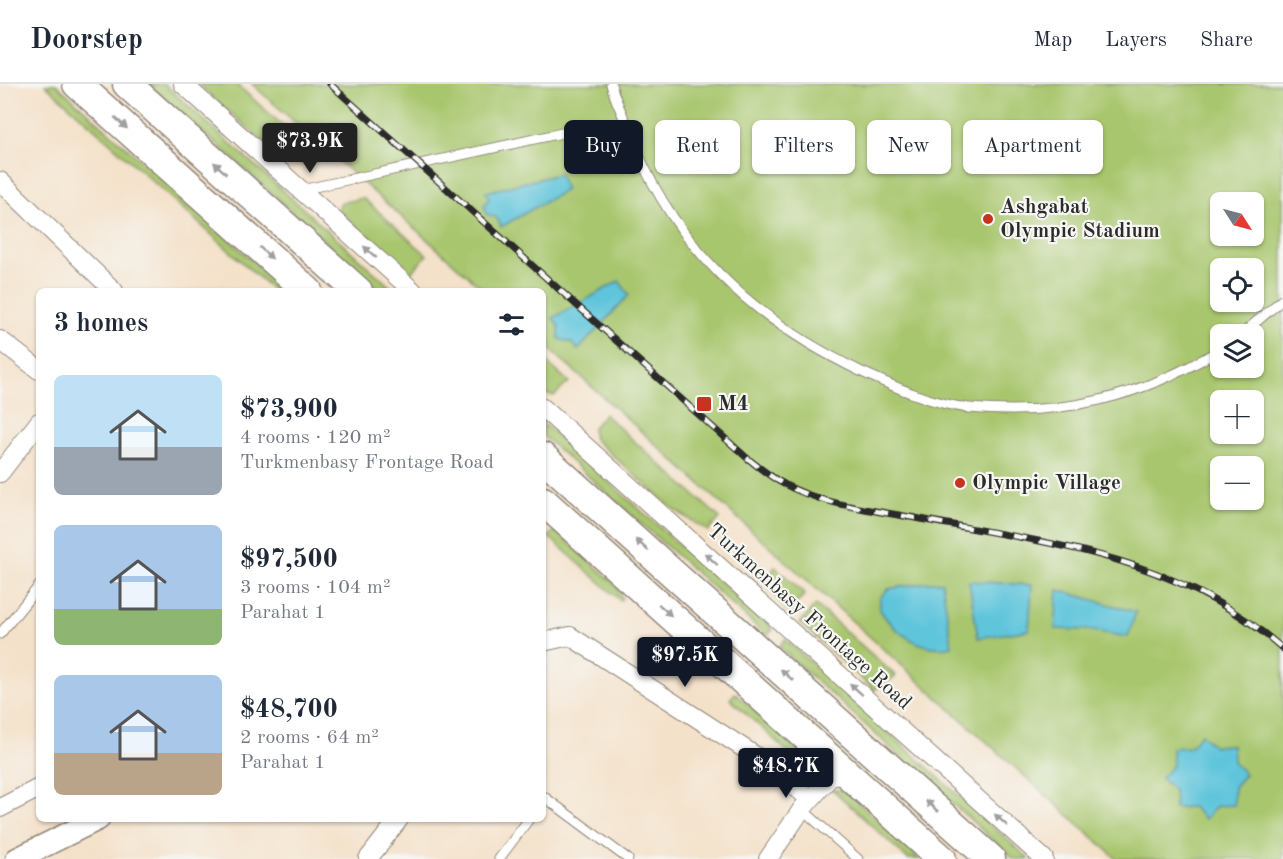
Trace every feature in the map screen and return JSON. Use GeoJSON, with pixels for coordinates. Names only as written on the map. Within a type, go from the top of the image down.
{"type":"FeatureCollection","features":[{"type":"Feature","properties":{"kind":"main road"},"geometry":{"type":"LineString","coordinates":[[77,84],[305,288]]}},
{"type":"Feature","properties":{"kind":"main road"},"geometry":{"type":"LineString","coordinates":[[127,84],[355,288]]}},
{"type":"Feature","properties":{"kind":"main road"},"geometry":{"type":"LineString","coordinates":[[546,460],[991,859]]}},
{"type":"Feature","properties":{"kind":"main road"},"geometry":{"type":"LineString","coordinates":[[546,504],[942,859]]}},
{"type":"Feature","properties":{"kind":"street"},"geometry":{"type":"LineString","coordinates":[[183,84],[410,288]]}},
{"type":"Feature","properties":{"kind":"street"},"geometry":{"type":"LineString","coordinates":[[0,181],[111,288]]}},
{"type":"Feature","properties":{"kind":"street"},"geometry":{"type":"LineString","coordinates":[[0,340],[36,368]]}},
{"type":"Feature","properties":{"kind":"street","name":"Turkmenbasy Frontage Road"},"geometry":{"type":"LineString","coordinates":[[546,411],[1044,859]]}},
{"type":"Feature","properties":{"kind":"street"},"geometry":{"type":"LineString","coordinates":[[0,474],[36,426]]}},
{"type":"Feature","properties":{"kind":"street"},"geometry":{"type":"LineString","coordinates":[[546,641],[570,636],[765,762],[806,804]]}},
{"type":"Feature","properties":{"kind":"street"},"geometry":{"type":"LineString","coordinates":[[768,859],[806,804],[839,767]]}},
{"type":"Feature","properties":{"kind":"street"},"geometry":{"type":"LineString","coordinates":[[0,808],[36,790]]}},
{"type":"Feature","properties":{"kind":"street"},"geometry":{"type":"LineString","coordinates":[[17,859],[92,822]]}},
{"type":"Feature","properties":{"kind":"street"},"geometry":{"type":"LineString","coordinates":[[368,859],[397,822]]}},
{"type":"Feature","properties":{"kind":"lane"},"geometry":{"type":"LineString","coordinates":[[611,84],[648,176],[664,204],[703,258],[750,304],[776,324],[804,342],[897,388],[967,407],[1000,409],[1088,404],[1170,378],[1210,355]]}},
{"type":"Feature","properties":{"kind":"lane"},"geometry":{"type":"LineString","coordinates":[[301,190],[564,133]]}},
{"type":"Feature","properties":{"kind":"lane"},"geometry":{"type":"LineString","coordinates":[[1254,324],[1283,299]]}},
{"type":"Feature","properties":{"kind":"lane"},"geometry":{"type":"LineString","coordinates":[[0,634],[36,590]]}},
{"type":"Feature","properties":{"kind":"lane"},"geometry":{"type":"LineString","coordinates":[[546,799],[628,859]]}},
{"type":"Feature","properties":{"kind":"lane"},"geometry":{"type":"LineString","coordinates":[[806,804],[858,859]]}},
{"type":"Feature","properties":{"kind":"lane"},"geometry":{"type":"LineString","coordinates":[[499,859],[527,822]]}},
{"type":"Feature","properties":{"kind":"green space"},"geometry":{"type":"Polygon","coordinates":[[[45,84],[56,84],[283,288],[271,288],[45,84]]]}},
{"type":"Feature","properties":{"kind":"green space"},"geometry":{"type":"Polygon","coordinates":[[[149,84],[164,84],[392,288],[378,288],[149,84]]]}},
{"type":"Feature","properties":{"kind":"green space"},"geometry":{"type":"Polygon","coordinates":[[[198,84],[236,84],[321,159],[305,164],[286,162],[198,84]]]}},
{"type":"Feature","properties":{"kind":"green space","name":"Olympic Village"},"geometry":{"type":"Polygon","coordinates":[[[252,84],[1283,84],[1283,859],[1117,859],[546,346],[546,288],[482,288],[252,84]]]}},
{"type":"Feature","properties":{"kind":"green space"},"geometry":{"type":"Polygon","coordinates":[[[363,198],[427,255],[410,274],[338,210],[341,203],[363,198]]]}},
{"type":"Feature","properties":{"kind":"green space"},"geometry":{"type":"Polygon","coordinates":[[[546,362],[569,382],[554,396],[546,394],[546,362]]]}},
{"type":"Feature","properties":{"kind":"green space"},"geometry":{"type":"Polygon","coordinates":[[[604,414],[720,518],[708,531],[673,509],[594,439],[592,429],[604,414]]]}},
{"type":"Feature","properties":{"kind":"green space"},"geometry":{"type":"Polygon","coordinates":[[[546,426],[773,629],[767,636],[546,439],[546,426]]]}},
{"type":"Feature","properties":{"kind":"green space"},"geometry":{"type":"Polygon","coordinates":[[[555,530],[616,585],[622,598],[620,600],[549,537],[555,530]]]}},
{"type":"Feature","properties":{"kind":"green space"},"geometry":{"type":"Polygon","coordinates":[[[775,567],[805,594],[788,612],[765,582],[775,567]]]}},
{"type":"Feature","properties":{"kind":"green space"},"geometry":{"type":"Polygon","coordinates":[[[816,605],[896,676],[874,690],[800,623],[816,605]]]}},
{"type":"Feature","properties":{"kind":"green space"},"geometry":{"type":"Polygon","coordinates":[[[785,639],[1029,859],[1014,859],[779,647],[785,639]]]}},
{"type":"Feature","properties":{"kind":"green space"},"geometry":{"type":"Polygon","coordinates":[[[735,693],[812,762],[812,774],[730,699],[735,693]]]}},
{"type":"Feature","properties":{"kind":"green space"},"geometry":{"type":"Polygon","coordinates":[[[833,790],[840,790],[850,795],[920,859],[908,859],[833,790]]]}},
{"type":"Feature","properties":{"kind":"water"},"geometry":{"type":"Polygon","coordinates":[[[559,174],[566,190],[501,227],[497,218],[486,214],[484,205],[489,199],[486,192],[559,174]]]}},
{"type":"Feature","properties":{"kind":"water"},"geometry":{"type":"Polygon","coordinates":[[[619,281],[629,295],[578,350],[572,343],[559,339],[559,326],[553,318],[619,281]]]}},
{"type":"Feature","properties":{"kind":"water"},"geometry":{"type":"Polygon","coordinates":[[[969,581],[1032,585],[1029,630],[978,638],[969,581]]]}},
{"type":"Feature","properties":{"kind":"water"},"geometry":{"type":"Polygon","coordinates":[[[942,582],[952,646],[931,647],[911,640],[894,627],[880,610],[880,598],[888,589],[942,582]]]}},
{"type":"Feature","properties":{"kind":"water"},"geometry":{"type":"Polygon","coordinates":[[[1058,590],[1136,612],[1128,637],[1088,630],[1055,629],[1058,590]]]}},
{"type":"Feature","properties":{"kind":"water"},"geometry":{"type":"Polygon","coordinates":[[[1201,734],[1214,746],[1232,745],[1233,762],[1245,774],[1234,787],[1234,805],[1217,806],[1205,819],[1192,807],[1175,808],[1174,790],[1161,778],[1173,765],[1172,748],[1190,747],[1201,734]]]}},
{"type":"Feature","properties":{"kind":"railway"},"geometry":{"type":"LineString","coordinates":[[330,84],[747,458],[779,481],[833,502],[1017,537],[1112,558],[1201,593],[1243,618],[1283,649]]}},
{"type":"Feature","properties":{"kind":"place","name":"Ashgabat Olympic Stadium"},"geometry":{"type":"Point","coordinates":[988,219]}},
{"type":"Feature","properties":{"kind":"place","name":"M4"},"geometry":{"type":"Point","coordinates":[704,404]}},
{"type":"Feature","properties":{"kind":"place","name":"Olympic Village"},"geometry":{"type":"Point","coordinates":[960,483]}}]}
